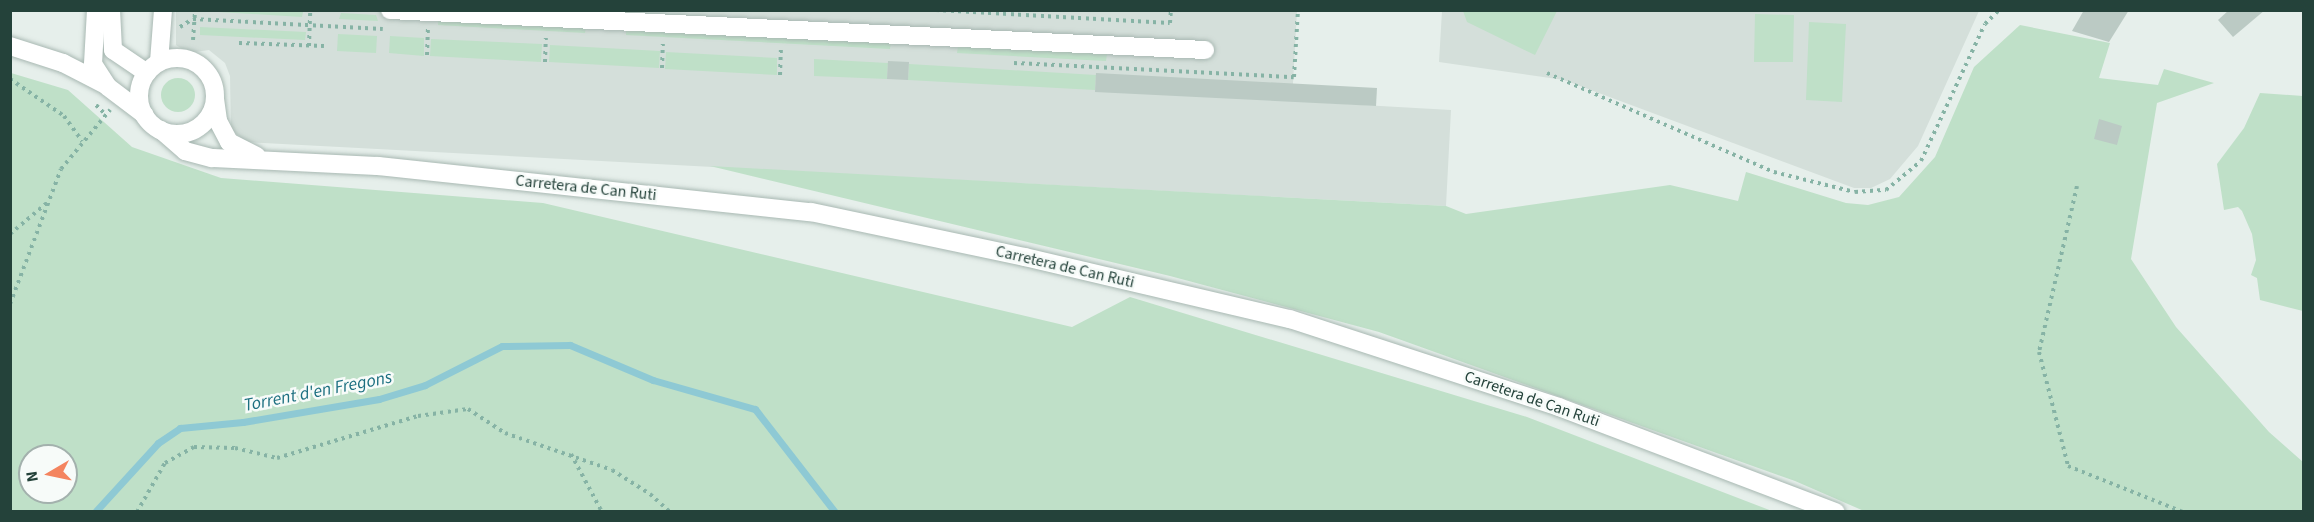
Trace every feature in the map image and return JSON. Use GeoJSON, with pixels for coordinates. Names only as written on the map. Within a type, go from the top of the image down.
{"type":"FeatureCollection","features":[{"type":"Feature","properties":{"kind":"street"},"geometry":{"type":"LineString","coordinates":[[96,10],[93,64],[115,92]]}},
{"type":"Feature","properties":{"kind":"street"},"geometry":{"type":"LineString","coordinates":[[111,10],[113,50],[126,61]]}},
{"type":"Feature","properties":{"kind":"street"},"geometry":{"type":"LineString","coordinates":[[145,115],[140,93],[153,68],[163,10]]}},
{"type":"Feature","properties":{"kind":"street"},"geometry":{"type":"LineString","coordinates":[[390,10],[1205,50]]}},
{"type":"Feature","properties":{"kind":"street"},"geometry":{"type":"LineString","coordinates":[[10,46],[63,63],[115,92],[161,130],[176,134],[203,124],[212,112],[215,97],[208,74],[199,65],[174,58],[153,68],[126,61],[93,64],[63,63]]}},
{"type":"Feature","properties":{"kind":"street","name":"Carretera de Can Ruti"},"geometry":{"type":"LineString","coordinates":[[215,97],[218,121],[229,142],[264,160]]}},
{"type":"Feature","properties":{"kind":"street","name":"Carretera de Can Ruti"},"geometry":{"type":"LineString","coordinates":[[161,130],[185,151],[212,158],[378,166],[811,212],[1025,256],[1290,319],[1559,407],[1836,512]]}},
{"type":"Feature","properties":{"kind":"path"},"geometry":{"type":"LineString","coordinates":[[193,40],[195,10]]}},
{"type":"Feature","properties":{"kind":"path"},"geometry":{"type":"LineString","coordinates":[[309,46],[310,10]]}},
{"type":"Feature","properties":{"kind":"path"},"geometry":{"type":"LineString","coordinates":[[936,10],[1170,23],[1171,10]]}},
{"type":"Feature","properties":{"kind":"path"},"geometry":{"type":"LineString","coordinates":[[1547,73],[1774,172],[1856,192],[1886,190],[1920,161],[1985,24],[1999,10]]}},
{"type":"Feature","properties":{"kind":"path"},"geometry":{"type":"LineString","coordinates":[[545,62],[546,38]]}},
{"type":"Feature","properties":{"kind":"path"},"geometry":{"type":"LineString","coordinates":[[239,43],[324,46]]}},
{"type":"Feature","properties":{"kind":"path"},"geometry":{"type":"LineString","coordinates":[[662,68],[663,44]]}},
{"type":"Feature","properties":{"kind":"path"},"geometry":{"type":"LineString","coordinates":[[780,75],[781,50]]}},
{"type":"Feature","properties":{"kind":"path"},"geometry":{"type":"LineString","coordinates":[[10,79],[64,116],[82,141]]}},
{"type":"Feature","properties":{"kind":"path"},"geometry":{"type":"LineString","coordinates":[[10,304],[62,169],[115,92]]}},
{"type":"Feature","properties":{"kind":"path"},"geometry":{"type":"LineString","coordinates":[[2077,186],[2039,352],[2068,466],[2183,512]]}},
{"type":"Feature","properties":{"kind":"path"},"geometry":{"type":"LineString","coordinates":[[10,234],[49,201]]}},
{"type":"Feature","properties":{"kind":"path"},"geometry":{"type":"LineString","coordinates":[[137,512],[165,463],[194,447],[235,448],[276,458],[418,416],[468,409],[505,433],[571,453],[612,470],[670,512]]}},
{"type":"Feature","properties":{"kind":"path"},"geometry":{"type":"LineString","coordinates":[[571,453],[602,512]]}},
{"type":"Feature","properties":{"kind":"shaded area"},"geometry":{"type":"Polygon","coordinates":[[[176,10],[1297,11],[1292,101],[1451,110],[1446,206],[246,142],[231,129],[230,76],[225,63],[209,50],[188,53],[176,45],[176,10]]]}},
{"type":"Feature","properties":{"kind":"shaded area"},"geometry":{"type":"Polygon","coordinates":[[[1442,11],[1979,11],[1918,146],[1890,179],[1871,188],[1854,188],[1564,80],[1439,62],[1442,11]]]}},
{"type":"Feature","properties":{"kind":"green space"},"geometry":{"type":"Polygon","coordinates":[[[283,10],[303,12],[302,17],[202,11],[283,10]]]}},
{"type":"Feature","properties":{"kind":"green space"},"geometry":{"type":"Polygon","coordinates":[[[1463,10],[1557,11],[1535,55],[1467,22],[1463,10]]]}},
{"type":"Feature","properties":{"kind":"green space"},"geometry":{"type":"Polygon","coordinates":[[[341,13],[376,15],[378,21],[339,19],[341,13]]]}},
{"type":"Feature","properties":{"kind":"green space"},"geometry":{"type":"Polygon","coordinates":[[[1755,14],[1794,15],[1793,62],[1754,62],[1755,14]]]}},
{"type":"Feature","properties":{"kind":"green space"},"geometry":{"type":"Polygon","coordinates":[[[438,19],[586,27],[585,33],[438,25],[438,19]]]}},
{"type":"Feature","properties":{"kind":"green space"},"geometry":{"type":"Polygon","coordinates":[[[1809,22],[1846,24],[1842,102],[1806,100],[1809,22]]]}},
{"type":"Feature","properties":{"kind":"green space"},"geometry":{"type":"Polygon","coordinates":[[[2020,25],[2110,43],[2099,78],[2158,85],[2164,69],[2214,83],[2157,103],[2131,259],[2176,327],[2269,432],[2303,462],[2303,511],[1864,511],[1795,481],[1379,332],[1170,276],[710,166],[1446,206],[1466,214],[1670,185],[1738,201],[1746,172],[1846,203],[1868,205],[1899,197],[1935,157],[1974,67],[2020,25]]]}},
{"type":"Feature","properties":{"kind":"green space"},"geometry":{"type":"Polygon","coordinates":[[[200,27],[306,32],[305,40],[200,35],[200,27]]]}},
{"type":"Feature","properties":{"kind":"green space"},"geometry":{"type":"Polygon","coordinates":[[[626,29],[891,42],[890,49],[626,35],[626,29]]]}},
{"type":"Feature","properties":{"kind":"green space"},"geometry":{"type":"Polygon","coordinates":[[[338,34],[377,36],[376,53],[337,51],[338,34]]]}},
{"type":"Feature","properties":{"kind":"green space"},"geometry":{"type":"Polygon","coordinates":[[[390,36],[424,38],[424,56],[389,53],[390,36]]]}},
{"type":"Feature","properties":{"kind":"green space"},"geometry":{"type":"Polygon","coordinates":[[[431,39],[542,44],[541,62],[430,56],[431,39]]]}},
{"type":"Feature","properties":{"kind":"green space"},"geometry":{"type":"Polygon","coordinates":[[[550,45],[660,51],[659,68],[549,62],[550,45]]]}},
{"type":"Feature","properties":{"kind":"green space"},"geometry":{"type":"Polygon","coordinates":[[[958,46],[1107,54],[1106,61],[957,53],[958,46]]]}},
{"type":"Feature","properties":{"kind":"green space"},"geometry":{"type":"Polygon","coordinates":[[[666,52],[777,58],[777,75],[665,69],[666,52]]]}},
{"type":"Feature","properties":{"kind":"green space"},"geometry":{"type":"Polygon","coordinates":[[[814,59],[888,63],[887,79],[814,76],[814,59]]]}},
{"type":"Feature","properties":{"kind":"green space"},"geometry":{"type":"Polygon","coordinates":[[[909,64],[1096,75],[1095,90],[908,80],[909,64]]]}},
{"type":"Feature","properties":{"kind":"green space"},"geometry":{"type":"Polygon","coordinates":[[[11,73],[68,90],[132,147],[221,178],[543,203],[1072,327],[1130,297],[1527,417],[1772,511],[11,511],[11,73]]]}},
{"type":"Feature","properties":{"kind":"green space"},"geometry":{"type":"Polygon","coordinates":[[[178,78],[190,83],[195,95],[190,107],[178,112],[166,107],[161,95],[166,83],[178,78]]]}},
{"type":"Feature","properties":{"kind":"green space"},"geometry":{"type":"Polygon","coordinates":[[[2260,93],[2303,96],[2303,311],[2260,300],[2257,278],[2251,275],[2256,260],[2252,234],[2238,207],[2224,210],[2217,164],[2244,128],[2260,93]]]}},
{"type":"Feature","properties":{"kind":"building"},"geometry":{"type":"Polygon","coordinates":[[[2084,10],[2129,10],[2109,42],[2072,31],[2084,10]]]}},
{"type":"Feature","properties":{"kind":"building"},"geometry":{"type":"Polygon","coordinates":[[[2229,10],[2265,10],[2233,37],[2218,20],[2229,10]]]}},
{"type":"Feature","properties":{"kind":"building"},"geometry":{"type":"Polygon","coordinates":[[[888,61],[909,62],[908,80],[887,79],[888,61]]]}},
{"type":"Feature","properties":{"kind":"building"},"geometry":{"type":"Polygon","coordinates":[[[1096,73],[1377,88],[1376,106],[1095,92],[1096,73]]]}},
{"type":"Feature","properties":{"kind":"building"},"geometry":{"type":"Polygon","coordinates":[[[2099,119],[2122,126],[2117,145],[2094,139],[2099,119]]]}},
{"type":"Feature","properties":{"kind":"waterway","name":"Torrent d'en Fregons"},"geometry":{"type":"LineString","coordinates":[[95,512],[158,443],[180,428],[243,422],[379,399],[425,385],[502,346],[570,345],[653,380],[755,409],[835,512]]}}]}
